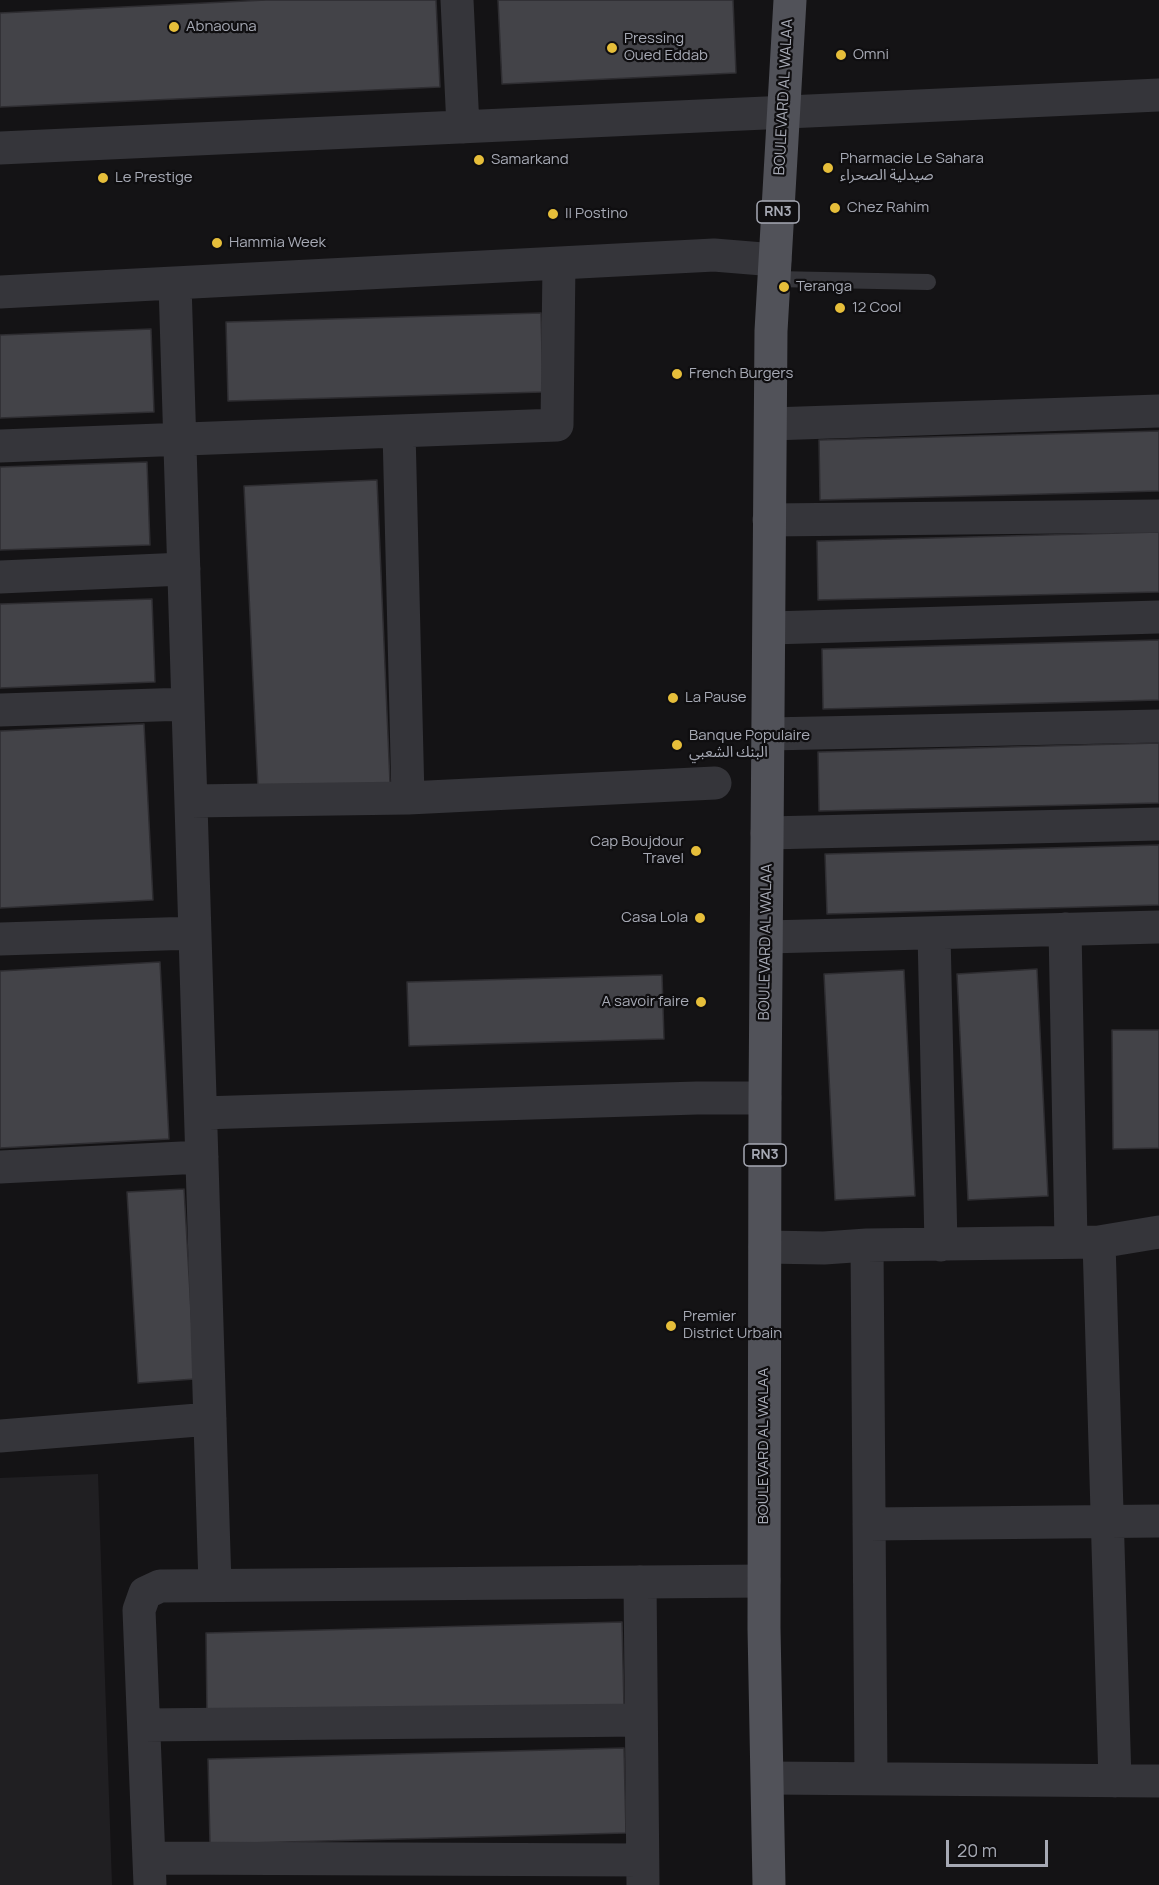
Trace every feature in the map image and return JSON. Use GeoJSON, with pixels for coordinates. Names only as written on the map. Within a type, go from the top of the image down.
{"type":"FeatureCollection","features":[{"type":"Feature","properties":{"kind":"main road","name":"BOULEVARD AL WALAA"},"geometry":{"type":"LineString","coordinates":[[769,1885],[764,1581],[771,331],[789,0]]}},
{"type":"Feature","properties":{"kind":"street"},"geometry":{"type":"LineString","coordinates":[[457,0],[462,127]]}},
{"type":"Feature","properties":{"kind":"street"},"geometry":{"type":"LineString","coordinates":[[0,148],[1159,95]]}},
{"type":"Feature","properties":{"kind":"street"},"geometry":{"type":"LineString","coordinates":[[0,292],[714,255],[775,269]]}},
{"type":"Feature","properties":{"kind":"street"},"geometry":{"type":"LineString","coordinates":[[0,446],[557,426],[559,263]]}},
{"type":"Feature","properties":{"kind":"street"},"geometry":{"type":"LineString","coordinates":[[175,284],[215,1585]]}},
{"type":"Feature","properties":{"kind":"street"},"geometry":{"type":"LineString","coordinates":[[771,424],[1159,411]]}},
{"type":"Feature","properties":{"kind":"street"},"geometry":{"type":"LineString","coordinates":[[399,431],[408,798]]}},
{"type":"Feature","properties":{"kind":"street"},"geometry":{"type":"LineString","coordinates":[[769,520],[1159,516]]}},
{"type":"Feature","properties":{"kind":"street"},"geometry":{"type":"LineString","coordinates":[[0,577],[184,569]]}},
{"type":"Feature","properties":{"kind":"street"},"geometry":{"type":"LineString","coordinates":[[770,628],[1159,617]]}},
{"type":"Feature","properties":{"kind":"street"},"geometry":{"type":"LineString","coordinates":[[0,710],[188,704]]}},
{"type":"Feature","properties":{"kind":"street"},"geometry":{"type":"LineString","coordinates":[[768,734],[1159,726]]}},
{"type":"Feature","properties":{"kind":"street"},"geometry":{"type":"LineString","coordinates":[[190,801],[408,798],[715,783]]}},
{"type":"Feature","properties":{"kind":"street"},"geometry":{"type":"LineString","coordinates":[[767,833],[1159,824]]}},
{"type":"Feature","properties":{"kind":"street"},"geometry":{"type":"LineString","coordinates":[[767,937],[1159,927]]}},
{"type":"Feature","properties":{"kind":"street"},"geometry":{"type":"LineString","coordinates":[[1065,929],[1085,1242],[1107,1521],[1114,1781]]}},
{"type":"Feature","properties":{"kind":"street"},"geometry":{"type":"LineString","coordinates":[[0,939],[195,933]]}},
{"type":"Feature","properties":{"kind":"street"},"geometry":{"type":"LineString","coordinates":[[934,933],[941,1245]]}},
{"type":"Feature","properties":{"kind":"street"},"geometry":{"type":"LineString","coordinates":[[201,1113],[697,1098],[765,1098]]}},
{"type":"Feature","properties":{"kind":"street"},"geometry":{"type":"LineString","coordinates":[[0,1167],[202,1157]]}},
{"type":"Feature","properties":{"kind":"street"},"geometry":{"type":"LineString","coordinates":[[765,1247],[824,1248],[867,1245],[1085,1242],[1159,1232]]}},
{"type":"Feature","properties":{"kind":"street"},"geometry":{"type":"LineString","coordinates":[[867,1245],[871,1779]]}},
{"type":"Feature","properties":{"kind":"street"},"geometry":{"type":"LineString","coordinates":[[0,1436],[210,1419]]}},
{"type":"Feature","properties":{"kind":"street"},"geometry":{"type":"LineString","coordinates":[[869,1524],[1159,1521]]}},
{"type":"Feature","properties":{"kind":"street"},"geometry":{"type":"LineString","coordinates":[[640,1582],[643,1872],[150,1871],[139,1610],[145,1593],[160,1586],[215,1585],[764,1581]]}},
{"type":"Feature","properties":{"kind":"street"},"geometry":{"type":"LineString","coordinates":[[144,1725],[641,1720]]}},
{"type":"Feature","properties":{"kind":"street"},"geometry":{"type":"LineString","coordinates":[[768,1778],[1159,1781]]}},
{"type":"Feature","properties":{"kind":"lane"},"geometry":{"type":"LineString","coordinates":[[775,269],[928,282]]}},
{"type":"Feature","properties":{"kind":"shaded area"},"geometry":{"type":"Polygon","coordinates":[[[98,1474],[112,1885],[0,1885],[0,1478],[98,1474]]]}},
{"type":"Feature","properties":{"kind":"building"},"geometry":{"type":"Polygon","coordinates":[[[266,0],[436,0],[440,87],[0,107],[0,13],[266,0]]]}},
{"type":"Feature","properties":{"kind":"building"},"geometry":{"type":"Polygon","coordinates":[[[498,0],[733,0],[736,73],[502,84],[498,0]]]}},
{"type":"Feature","properties":{"kind":"building"},"geometry":{"type":"Polygon","coordinates":[[[541,313],[543,392],[228,401],[226,322],[541,313]]]}},
{"type":"Feature","properties":{"kind":"building"},"geometry":{"type":"Polygon","coordinates":[[[151,329],[154,412],[0,418],[0,335],[151,329]]]}},
{"type":"Feature","properties":{"kind":"building"},"geometry":{"type":"Polygon","coordinates":[[[1159,431],[1159,491],[820,500],[819,440],[1159,431]]]}},
{"type":"Feature","properties":{"kind":"building"},"geometry":{"type":"Polygon","coordinates":[[[147,462],[150,545],[0,550],[0,467],[147,462]]]}},
{"type":"Feature","properties":{"kind":"building"},"geometry":{"type":"Polygon","coordinates":[[[377,480],[390,783],[258,789],[244,486],[377,480]]]}},
{"type":"Feature","properties":{"kind":"building"},"geometry":{"type":"Polygon","coordinates":[[[1159,532],[1159,592],[818,600],[817,541],[1159,532]]]}},
{"type":"Feature","properties":{"kind":"building"},"geometry":{"type":"Polygon","coordinates":[[[152,599],[155,682],[0,688],[0,604],[152,599]]]}},
{"type":"Feature","properties":{"kind":"building"},"geometry":{"type":"Polygon","coordinates":[[[1159,640],[1159,700],[823,709],[822,649],[1159,640]]]}},
{"type":"Feature","properties":{"kind":"building"},"geometry":{"type":"Polygon","coordinates":[[[144,724],[153,900],[0,908],[0,731],[144,724]]]}},
{"type":"Feature","properties":{"kind":"building"},"geometry":{"type":"Polygon","coordinates":[[[1159,743],[1159,803],[819,811],[818,752],[1159,743]]]}},
{"type":"Feature","properties":{"kind":"building"},"geometry":{"type":"Polygon","coordinates":[[[1159,845],[1159,905],[827,914],[825,854],[1159,845]]]}},
{"type":"Feature","properties":{"kind":"building"},"geometry":{"type":"Polygon","coordinates":[[[160,962],[169,1139],[0,1148],[0,971],[160,962]]]}},
{"type":"Feature","properties":{"kind":"building"},"geometry":{"type":"Polygon","coordinates":[[[1037,969],[1048,1196],[968,1200],[957,974],[1037,969]]]}},
{"type":"Feature","properties":{"kind":"building"},"geometry":{"type":"Polygon","coordinates":[[[904,970],[915,1196],[835,1200],[824,974],[904,970]]]}},
{"type":"Feature","properties":{"kind":"building"},"geometry":{"type":"Polygon","coordinates":[[[662,975],[664,1039],[409,1046],[407,982],[662,975]]]}},
{"type":"Feature","properties":{"kind":"building"},"geometry":{"type":"Polygon","coordinates":[[[1112,1030],[1159,1030],[1159,1148],[1113,1149],[1112,1030]]]}},
{"type":"Feature","properties":{"kind":"building"},"geometry":{"type":"Polygon","coordinates":[[[184,1189],[195,1379],[138,1383],[127,1192],[184,1189]]]}},
{"type":"Feature","properties":{"kind":"building"},"geometry":{"type":"Polygon","coordinates":[[[622,1622],[624,1707],[207,1718],[206,1633],[622,1622]]]}},
{"type":"Feature","properties":{"kind":"building"},"geometry":{"type":"Polygon","coordinates":[[[624,1748],[626,1833],[210,1844],[208,1759],[624,1748]]]}},
{"type":"Feature","properties":{"kind":"place","name":"Abnaouna"},"geometry":{"type":"Point","coordinates":[174,27]}},
{"type":"Feature","properties":{"kind":"place","name":"Pressing Oued Eddab"},"geometry":{"type":"Point","coordinates":[612,48]}},
{"type":"Feature","properties":{"kind":"place","name":"Omni"},"geometry":{"type":"Point","coordinates":[841,55]}},
{"type":"Feature","properties":{"kind":"place","name":"Samarkand"},"geometry":{"type":"Point","coordinates":[479,160]}},
{"type":"Feature","properties":{"kind":"place","name":"Pharmacie Le Sahara صيدلية الصحراء"},"geometry":{"type":"Point","coordinates":[828,168]}},
{"type":"Feature","properties":{"kind":"place","name":"Le Prestige"},"geometry":{"type":"Point","coordinates":[103,178]}},
{"type":"Feature","properties":{"kind":"place","name":"Chez Rahim"},"geometry":{"type":"Point","coordinates":[835,208]}},
{"type":"Feature","properties":{"kind":"place","name":"Il Postino"},"geometry":{"type":"Point","coordinates":[553,214]}},
{"type":"Feature","properties":{"kind":"place","name":"Hammia Week"},"geometry":{"type":"Point","coordinates":[217,243]}},
{"type":"Feature","properties":{"kind":"place","name":"Teranga"},"geometry":{"type":"Point","coordinates":[784,287]}},
{"type":"Feature","properties":{"kind":"place","name":"12 Cool"},"geometry":{"type":"Point","coordinates":[840,308]}},
{"type":"Feature","properties":{"kind":"place","name":"French Burgers"},"geometry":{"type":"Point","coordinates":[677,374]}},
{"type":"Feature","properties":{"kind":"place","name":"La Pause"},"geometry":{"type":"Point","coordinates":[673,698]}},
{"type":"Feature","properties":{"kind":"place","name":"Banque Populaire البنك الشعبي"},"geometry":{"type":"Point","coordinates":[677,745]}},
{"type":"Feature","properties":{"kind":"place","name":"Cap Boujdour Travel"},"geometry":{"type":"Point","coordinates":[696,851]}},
{"type":"Feature","properties":{"kind":"place","name":"Casa Lola"},"geometry":{"type":"Point","coordinates":[700,918]}},
{"type":"Feature","properties":{"kind":"place","name":"A savoir faire"},"geometry":{"type":"Point","coordinates":[701,1002]}},
{"type":"Feature","properties":{"kind":"place","name":"Premier District Urbain"},"geometry":{"type":"Point","coordinates":[671,1326]}}]}
